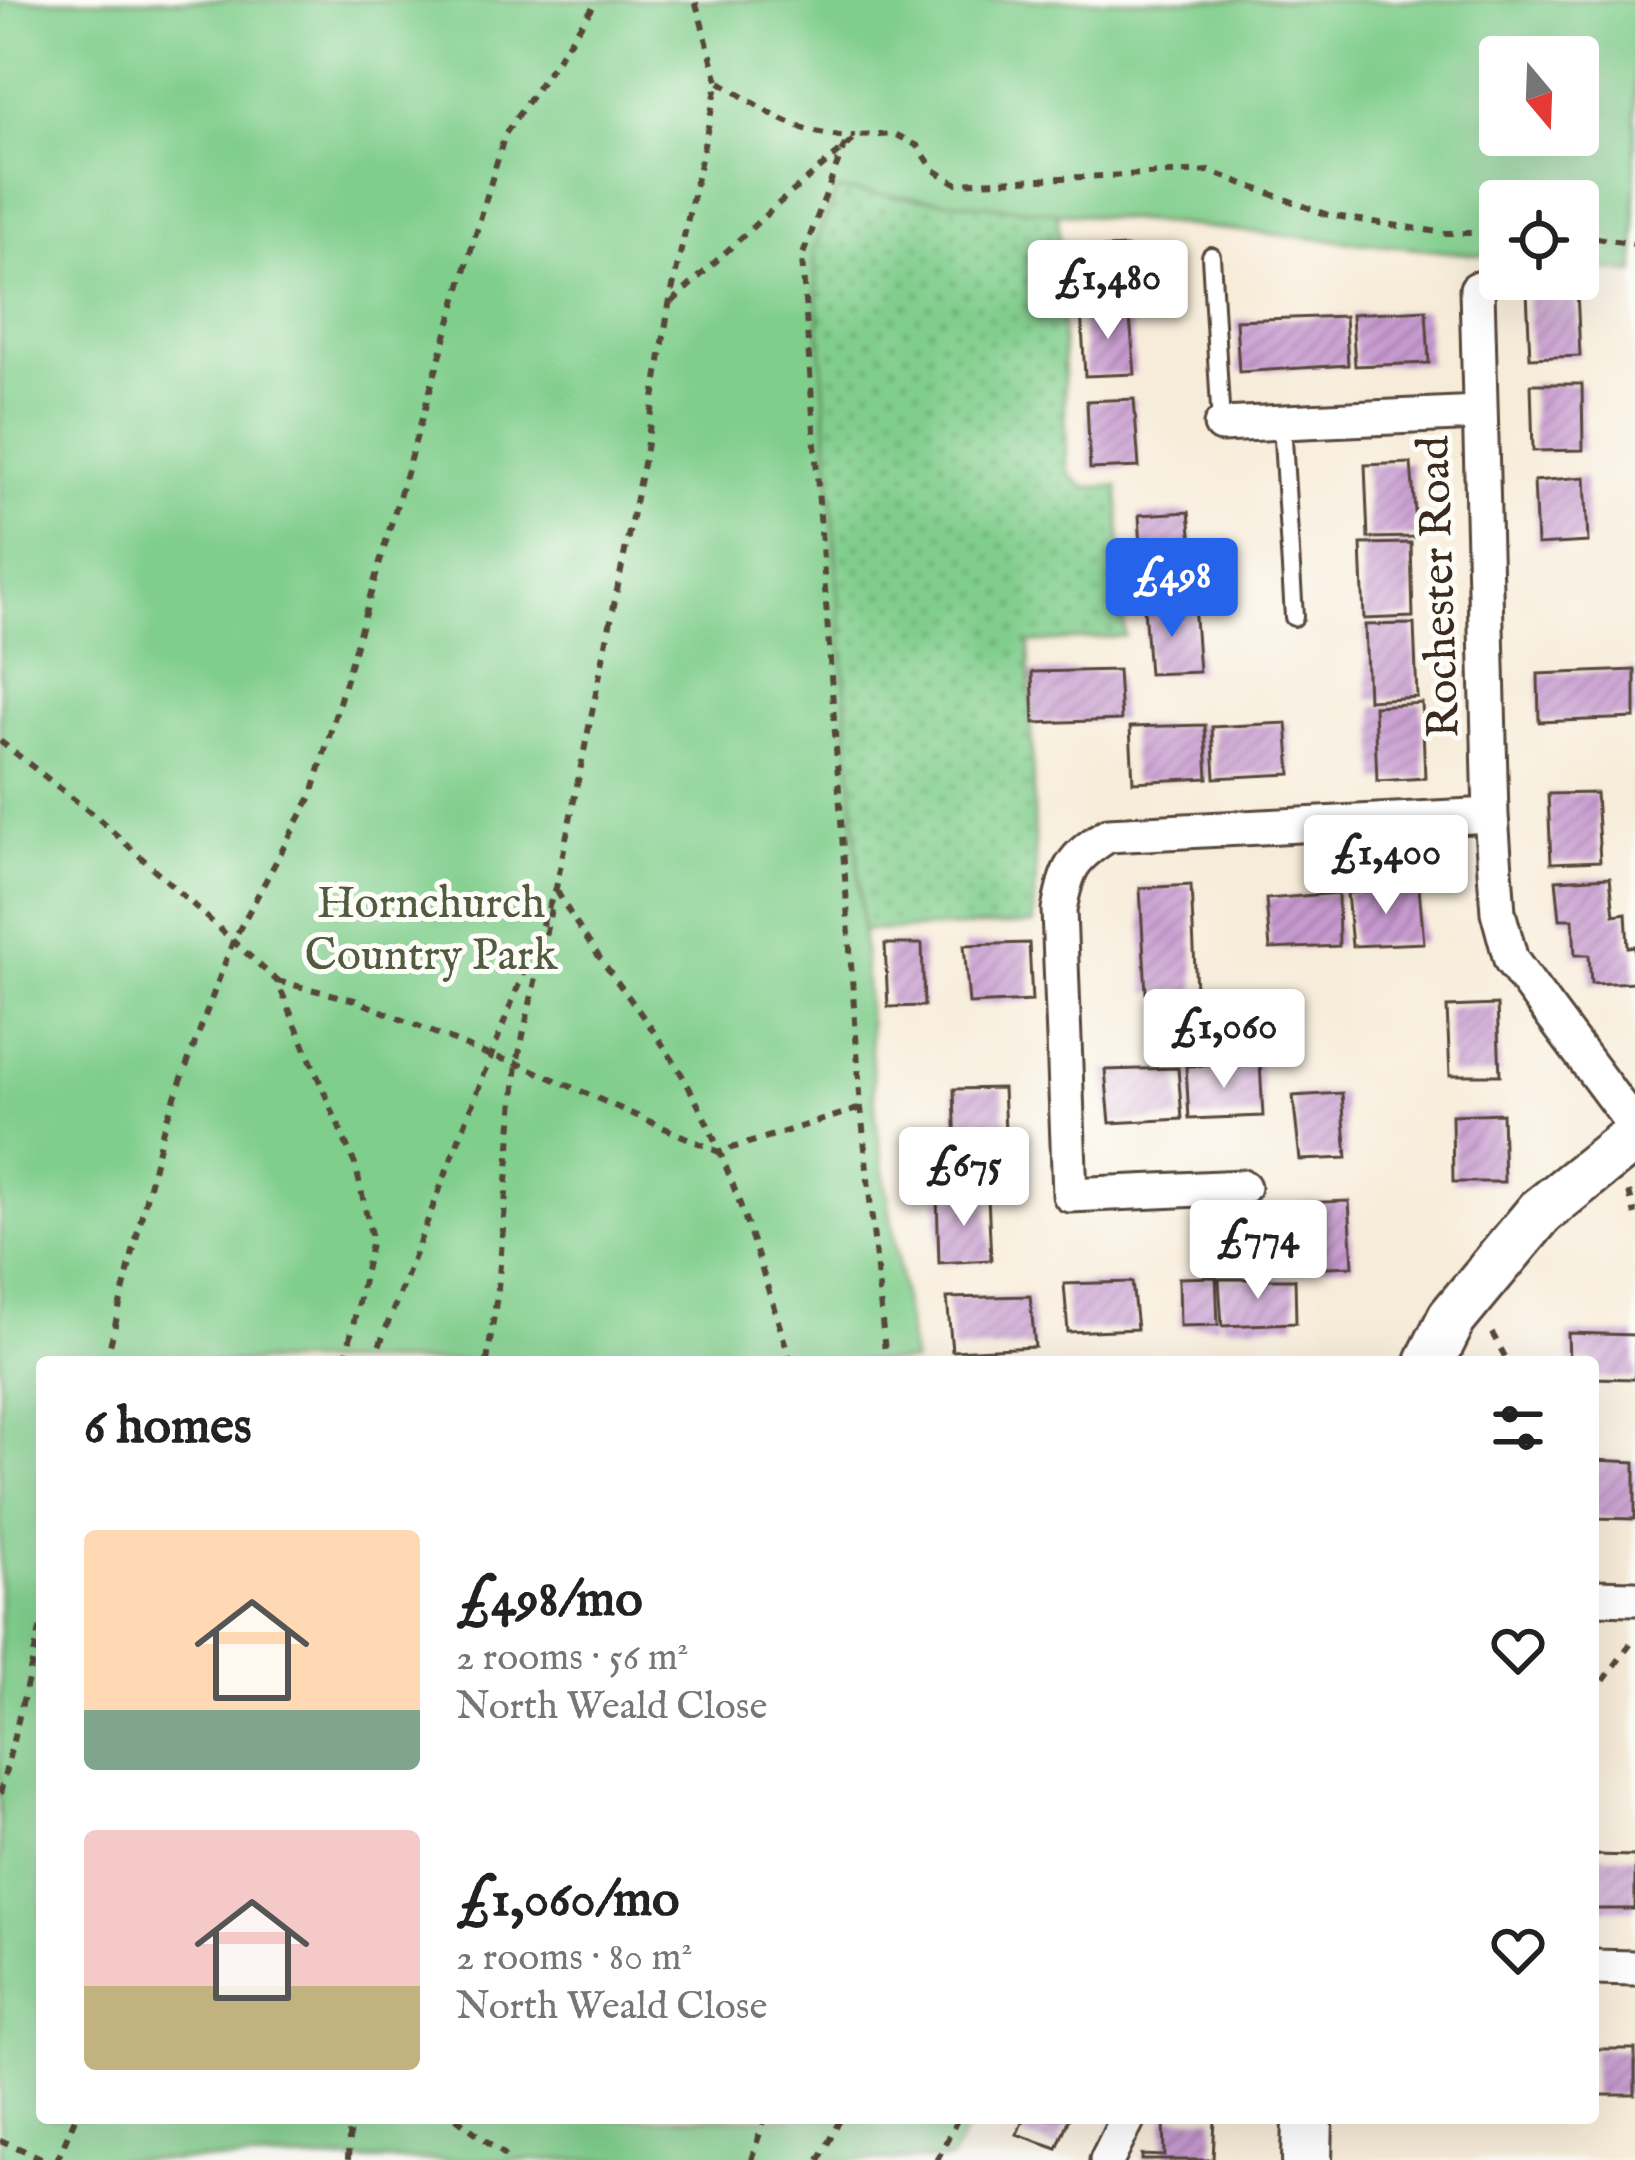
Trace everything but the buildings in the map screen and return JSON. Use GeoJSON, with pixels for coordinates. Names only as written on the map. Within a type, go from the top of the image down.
{"type":"FeatureCollection","features":[{"type":"Feature","properties":{"kind":"street","name":"Rochester Road"},"geometry":{"type":"LineString","coordinates":[[1477,289],[1491,815],[1498,912],[1511,960],[1635,1131]]}},
{"type":"Feature","properties":{"kind":"street"},"geometry":{"type":"LineString","coordinates":[[1221,425],[1479,413]]}},
{"type":"Feature","properties":{"kind":"street"},"geometry":{"type":"LineString","coordinates":[[1243,1187],[1070,1195],[1059,910],[1067,869],[1084,850],[1108,835],[1491,815]]}},
{"type":"Feature","properties":{"kind":"street"},"geometry":{"type":"LineString","coordinates":[[1433,1356],[1452,1318],[1540,1212],[1635,1131]]}},
{"type":"Feature","properties":{"kind":"street"},"geometry":{"type":"LineString","coordinates":[[1599,1598],[1635,1598]]}},
{"type":"Feature","properties":{"kind":"street"},"geometry":{"type":"LineString","coordinates":[[1599,1967],[1635,1968]]}},
{"type":"Feature","properties":{"kind":"street"},"geometry":{"type":"LineString","coordinates":[[1107,2160],[1125,2124]]}},
{"type":"Feature","properties":{"kind":"street"},"geometry":{"type":"LineString","coordinates":[[1307,2160],[1308,2124]]}},
{"type":"Feature","properties":{"kind":"lane"},"geometry":{"type":"LineString","coordinates":[[1211,256],[1221,425]]}},
{"type":"Feature","properties":{"kind":"lane"},"geometry":{"type":"LineString","coordinates":[[1282,422],[1294,617]]}},
{"type":"Feature","properties":{"kind":"path"},"geometry":{"type":"LineString","coordinates":[[107,1356],[163,1129],[232,940],[311,795],[505,134],[598,0]]}},
{"type":"Feature","properties":{"kind":"path"},"geometry":{"type":"LineString","coordinates":[[488,1356],[517,1063],[718,81],[695,0]]}},
{"type":"Feature","properties":{"kind":"path"},"geometry":{"type":"LineString","coordinates":[[718,81],[777,118],[821,137],[895,134],[918,146],[934,170],[956,183],[1210,171],[1328,215],[1445,233],[1479,233]]}},
{"type":"Feature","properties":{"kind":"path"},"geometry":{"type":"LineString","coordinates":[[669,305],[858,136]]}},
{"type":"Feature","properties":{"kind":"path"},"geometry":{"type":"LineString","coordinates":[[844,144],[802,256],[861,1108],[885,1356]]}},
{"type":"Feature","properties":{"kind":"path"},"geometry":{"type":"LineString","coordinates":[[1599,239],[1635,244]]}},
{"type":"Feature","properties":{"kind":"path"},"geometry":{"type":"LineString","coordinates":[[0,741],[100,820],[277,981],[356,1167],[372,1239],[346,1356]]}},
{"type":"Feature","properties":{"kind":"path"},"geometry":{"type":"LineString","coordinates":[[375,1356],[556,888]]}},
{"type":"Feature","properties":{"kind":"path"},"geometry":{"type":"LineString","coordinates":[[556,888],[582,937],[682,1075],[719,1152],[789,1356]]}},
{"type":"Feature","properties":{"kind":"path"},"geometry":{"type":"LineString","coordinates":[[277,981],[355,1000],[517,1063],[719,1152],[861,1108]]}},
{"type":"Feature","properties":{"kind":"path"},"geometry":{"type":"LineString","coordinates":[[1624,1184],[1635,1215]]}},
{"type":"Feature","properties":{"kind":"path"},"geometry":{"type":"LineString","coordinates":[[1599,1687],[1635,1638]]}},
{"type":"Feature","properties":{"kind":"path"},"geometry":{"type":"LineString","coordinates":[[0,1794],[36,1647]]}},
{"type":"Feature","properties":{"kind":"path"},"geometry":{"type":"LineString","coordinates":[[57,2160],[72,2124]]}},
{"type":"Feature","properties":{"kind":"path"},"geometry":{"type":"LineString","coordinates":[[348,2160],[350,2124]]}},
{"type":"Feature","properties":{"kind":"path"},"geometry":{"type":"LineString","coordinates":[[464,2124],[512,2160]]}},
{"type":"Feature","properties":{"kind":"path"},"geometry":{"type":"LineString","coordinates":[[751,2160],[763,2124]]}},
{"type":"Feature","properties":{"kind":"path"},"geometry":{"type":"LineString","coordinates":[[819,2160],[838,2124]]}},
{"type":"Feature","properties":{"kind":"path"},"geometry":{"type":"LineString","coordinates":[[938,2160],[955,2124]]}},
{"type":"Feature","properties":{"kind":"path"},"geometry":{"type":"LineString","coordinates":[[0,2140],[46,2160]]}},
{"type":"Feature","properties":{"kind":"green space","name":"Hornchurch Country Park"},"geometry":{"type":"Polygon","coordinates":[[[0,0],[1635,0],[1635,273],[1599,269],[1599,180],[1479,180],[1479,255],[837,190],[814,248],[876,1121],[912,1356],[36,1356],[36,2124],[970,2124],[950,2160],[0,2160],[0,0]]]}},
{"type":"Feature","properties":{"kind":"green space"},"geometry":{"type":"Polygon","coordinates":[[[1635,0],[1635,273],[1599,269],[1599,180],[1479,180],[1479,255],[1058,213],[1067,462],[1069,474],[1084,487],[1118,486],[1125,636],[1029,643],[1034,924],[862,931],[876,1121],[912,1356],[90,1356],[520,159],[1635,0]]]}}]}
